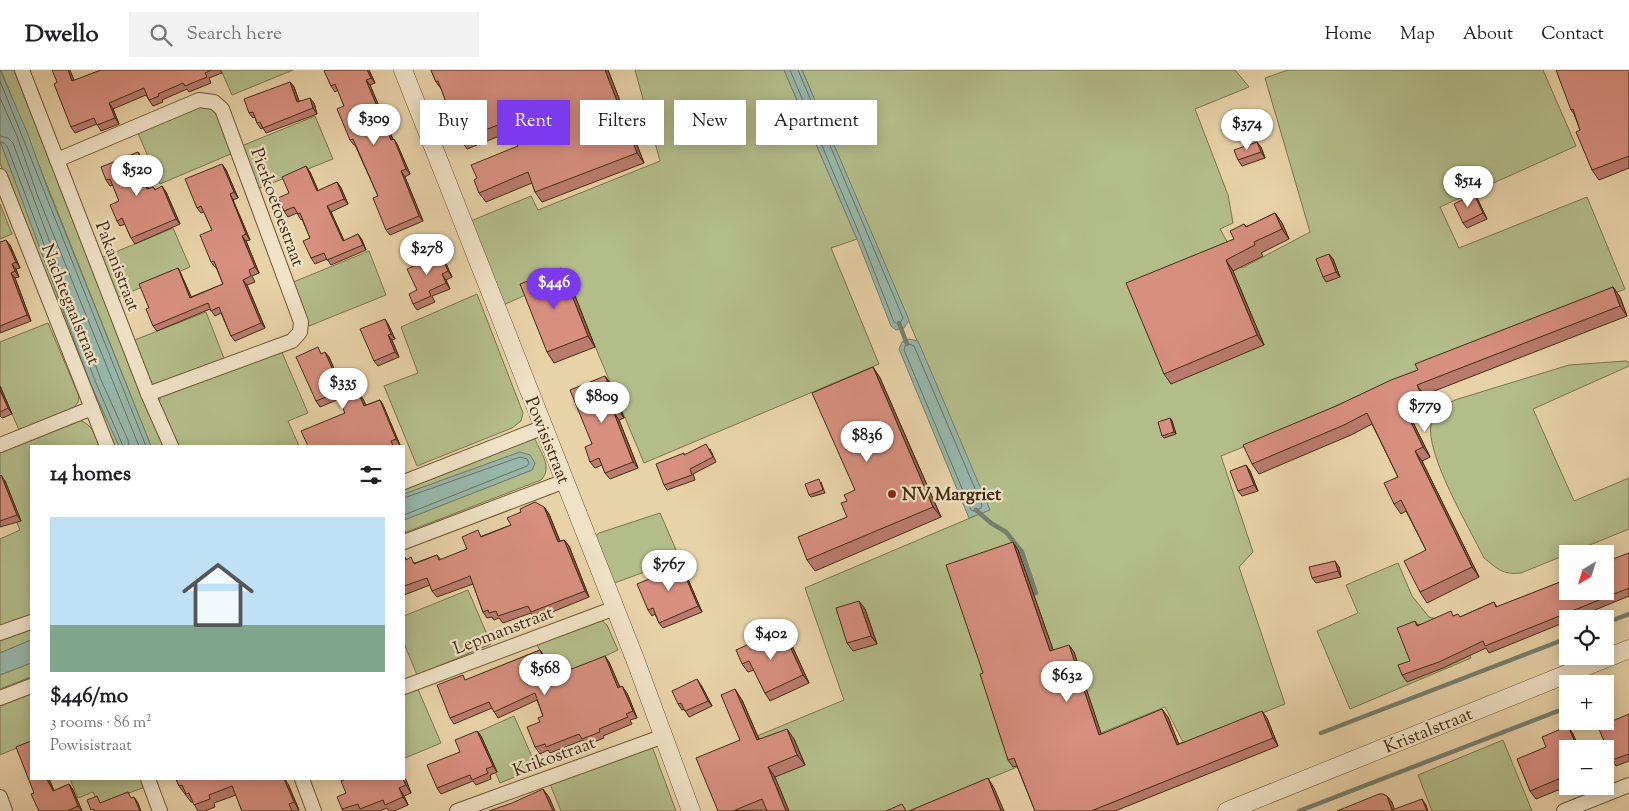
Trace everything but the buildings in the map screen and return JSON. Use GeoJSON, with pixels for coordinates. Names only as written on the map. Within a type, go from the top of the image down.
{"type":"FeatureCollection","features":[{"type":"Feature","properties":{"kind":"street","name":"Pakanistraat"},"geometry":{"type":"LineString","coordinates":[[22,70],[170,445]]}},
{"type":"Feature","properties":{"kind":"street","name":"Powisistraat"},"geometry":{"type":"LineString","coordinates":[[403,70],[615,608],[692,811]]}},
{"type":"Feature","properties":{"kind":"street","name":"Pierkoetoestraat"},"geometry":{"type":"LineString","coordinates":[[57,160],[198,100],[214,102],[222,108],[301,322],[300,332],[292,341],[148,394]]}},
{"type":"Feature","properties":{"kind":"street","name":"Nachtegaalstraat"},"geometry":{"type":"LineString","coordinates":[[0,176],[107,445]]}},
{"type":"Feature","properties":{"kind":"street"},"geometry":{"type":"LineString","coordinates":[[0,445],[92,408]]}},
{"type":"Feature","properties":{"kind":"street"},"geometry":{"type":"LineString","coordinates":[[405,482],[544,427]]}},
{"type":"Feature","properties":{"kind":"street"},"geometry":{"type":"LineString","coordinates":[[405,542],[564,481]]}},
{"type":"Feature","properties":{"kind":"street","name":"Lepmanstraat"},"geometry":{"type":"LineString","coordinates":[[405,688],[615,608]]}},
{"type":"Feature","properties":{"kind":"street"},"geometry":{"type":"LineString","coordinates":[[0,634],[30,622]]}},
{"type":"Feature","properties":{"kind":"street","name":"Kristalstraat"},"geometry":{"type":"LineString","coordinates":[[1228,811],[1629,649]]}},
{"type":"Feature","properties":{"kind":"street"},"geometry":{"type":"LineString","coordinates":[[0,698],[30,686]]}},
{"type":"Feature","properties":{"kind":"street","name":"Krikostraat"},"geometry":{"type":"LineString","coordinates":[[457,811],[664,736]]}},
{"type":"Feature","properties":{"kind":"street"},"geometry":{"type":"LineString","coordinates":[[148,780],[160,811]]}},
{"type":"Feature","properties":{"kind":"street"},"geometry":{"type":"LineString","coordinates":[[302,780],[314,811]]}},
{"type":"Feature","properties":{"kind":"street"},"geometry":{"type":"LineString","coordinates":[[1564,811],[1591,806],[1629,785]]}},
{"type":"Feature","properties":{"kind":"street"},"geometry":{"type":"LineString","coordinates":[[0,797],[5,811]]}},
{"type":"Feature","properties":{"kind":"green space"},"geometry":{"type":"Polygon","coordinates":[[[1,70],[14,70],[100,288],[166,445],[151,445],[1,70]]]}},
{"type":"Feature","properties":{"kind":"green space"},"geometry":{"type":"Polygon","coordinates":[[[221,70],[293,70],[232,95],[221,70]]]}},
{"type":"Feature","properties":{"kind":"green space"},"geometry":{"type":"Polygon","coordinates":[[[635,70],[784,70],[797,100],[756,100],[756,145],[816,145],[857,239],[831,248],[879,364],[644,463],[566,277],[501,306],[466,223],[531,196],[538,210],[660,161],[656,145],[664,145],[664,100],[643,100],[635,70]]]}},
{"type":"Feature","properties":{"kind":"green space"},"geometry":{"type":"Polygon","coordinates":[[[802,70],[1235,70],[1249,87],[1195,109],[1228,195],[1233,223],[1220,229],[1242,268],[1310,232],[1265,78],[1288,70],[1543,70],[1576,146],[1440,207],[1459,248],[1587,197],[1625,289],[1417,371],[1391,387],[1221,456],[1253,552],[1239,567],[1285,704],[1184,744],[1165,707],[909,811],[789,811],[757,736],[844,700],[805,588],[989,510],[834,145],[877,145],[877,100],[815,100],[802,70]]]}},
{"type":"Feature","properties":{"kind":"green space"},"geometry":{"type":"Polygon","coordinates":[[[196,105],[210,107],[216,112],[233,153],[160,184],[137,131],[196,105]]]}},
{"type":"Feature","properties":{"kind":"green space"},"geometry":{"type":"Polygon","coordinates":[[[315,116],[333,159],[257,189],[239,147],[315,116]]]}},
{"type":"Feature","properties":{"kind":"green space"},"geometry":{"type":"Polygon","coordinates":[[[0,141],[91,385],[119,445],[112,445],[0,163],[0,141]]]}},
{"type":"Feature","properties":{"kind":"green space"},"geometry":{"type":"Polygon","coordinates":[[[0,204],[12,234],[0,239],[0,204]]]}},
{"type":"Feature","properties":{"kind":"green space"},"geometry":{"type":"Polygon","coordinates":[[[173,228],[190,267],[116,298],[101,258],[173,228]]]}},
{"type":"Feature","properties":{"kind":"green space"},"geometry":{"type":"Polygon","coordinates":[[[369,251],[386,295],[309,326],[291,283],[369,251]]]}},
{"type":"Feature","properties":{"kind":"green space"},"geometry":{"type":"Polygon","coordinates":[[[477,294],[523,413],[521,421],[512,428],[417,466],[384,386],[418,373],[401,327],[477,294]]]}},
{"type":"Feature","properties":{"kind":"green space"},"geometry":{"type":"Polygon","coordinates":[[[206,312],[225,361],[153,386],[148,383],[132,341],[206,312]]]}},
{"type":"Feature","properties":{"kind":"green space"},"geometry":{"type":"Polygon","coordinates":[[[48,323],[79,396],[78,402],[73,409],[19,430],[0,386],[0,342],[48,323]]]}},
{"type":"Feature","properties":{"kind":"green space"},"geometry":{"type":"Polygon","coordinates":[[[281,350],[308,413],[288,421],[299,445],[177,445],[159,404],[163,394],[281,350]]]}},
{"type":"Feature","properties":{"kind":"green space"},"geometry":{"type":"Polygon","coordinates":[[[1629,362],[1629,366],[1533,409],[1574,501],[1629,478],[1629,529],[1590,545],[1559,545],[1559,558],[1521,573],[1505,572],[1484,558],[1459,510],[1435,453],[1431,436],[1432,418],[1441,407],[1449,402],[1569,365],[1629,362]]]}},
{"type":"Feature","properties":{"kind":"green space"},"geometry":{"type":"Polygon","coordinates":[[[79,420],[90,427],[100,445],[30,445],[30,615],[0,627],[0,539],[20,530],[0,482],[0,450],[79,420]]]}},
{"type":"Feature","properties":{"kind":"green space"},"geometry":{"type":"Polygon","coordinates":[[[529,436],[535,439],[546,465],[546,470],[541,480],[405,533],[405,520],[532,470],[535,463],[520,452],[405,494],[405,484],[529,436]]]}},
{"type":"Feature","properties":{"kind":"green space"},"geometry":{"type":"Polygon","coordinates":[[[660,513],[680,559],[609,585],[594,537],[599,533],[660,513]]]}},
{"type":"Feature","properties":{"kind":"green space"},"geometry":{"type":"Polygon","coordinates":[[[1398,563],[1412,596],[1429,617],[1456,624],[1471,658],[1350,709],[1317,631],[1358,613],[1346,585],[1398,563]]]}},
{"type":"Feature","properties":{"kind":"green space"},"geometry":{"type":"Polygon","coordinates":[[[468,590],[491,644],[417,675],[405,645],[405,616],[468,590]]]}},
{"type":"Feature","properties":{"kind":"green space"},"geometry":{"type":"Polygon","coordinates":[[[601,620],[607,625],[618,650],[553,680],[535,640],[601,620]]]}},
{"type":"Feature","properties":{"kind":"green space"},"geometry":{"type":"Polygon","coordinates":[[[30,626],[30,640],[0,653],[0,638],[30,626]]]}},
{"type":"Feature","properties":{"kind":"green space"},"geometry":{"type":"Polygon","coordinates":[[[30,663],[30,677],[0,689],[0,675],[30,663]]]}},
{"type":"Feature","properties":{"kind":"green space"},"geometry":{"type":"Polygon","coordinates":[[[417,687],[441,743],[405,758],[405,692],[417,687]]]}},
{"type":"Feature","properties":{"kind":"green space"},"geometry":{"type":"Polygon","coordinates":[[[30,691],[30,742],[0,755],[0,703],[30,691]]]}},
{"type":"Feature","properties":{"kind":"green space"},"geometry":{"type":"Polygon","coordinates":[[[514,716],[537,768],[500,783],[478,732],[514,716]]]}},
{"type":"Feature","properties":{"kind":"green space"},"geometry":{"type":"Polygon","coordinates":[[[1503,740],[1532,811],[1432,811],[1418,775],[1503,740]]]}},
{"type":"Feature","properties":{"kind":"green space"},"geometry":{"type":"Polygon","coordinates":[[[648,744],[653,749],[676,811],[561,811],[548,779],[648,744]]]}},
{"type":"Feature","properties":{"kind":"green space"},"geometry":{"type":"Polygon","coordinates":[[[70,780],[142,780],[145,787],[99,804],[93,792],[78,798],[70,780]]]}},
{"type":"Feature","properties":{"kind":"water"},"geometry":{"type":"Polygon","coordinates":[[[0,70],[27,132],[48,190],[151,445],[119,445],[91,385],[0,141],[0,70]]]}},
{"type":"Feature","properties":{"kind":"water"},"geometry":{"type":"Polygon","coordinates":[[[784,70],[802,70],[815,100],[797,100],[784,70]]]}},
{"type":"Feature","properties":{"kind":"water"},"geometry":{"type":"Polygon","coordinates":[[[816,145],[834,145],[909,320],[904,328],[896,330],[891,326],[857,239],[816,145]]]}},
{"type":"Feature","properties":{"kind":"water"},"geometry":{"type":"Polygon","coordinates":[[[909,339],[918,341],[990,510],[969,518],[899,349],[902,342],[909,339]]]}},
{"type":"Feature","properties":{"kind":"water"},"geometry":{"type":"Polygon","coordinates":[[[520,452],[530,455],[535,463],[532,470],[405,520],[405,494],[520,452]]]}},
{"type":"Feature","properties":{"kind":"water"},"geometry":{"type":"Polygon","coordinates":[[[30,640],[30,663],[0,675],[0,653],[30,640]]]}},
{"type":"Feature","properties":{"kind":"waterway"},"geometry":{"type":"LineString","coordinates":[[899,323],[907,344]]}},
{"type":"Feature","properties":{"kind":"waterway"},"geometry":{"type":"LineString","coordinates":[[976,510],[991,523],[1006,532],[1022,552],[1036,593]]}},
{"type":"Feature","properties":{"kind":"waterway"},"geometry":{"type":"LineString","coordinates":[[1614,620],[1629,614]]}},
{"type":"Feature","properties":{"kind":"waterway"},"geometry":{"type":"LineString","coordinates":[[1321,733],[1559,641]]}},
{"type":"Feature","properties":{"kind":"waterway"},"geometry":{"type":"LineString","coordinates":[[1299,811],[1558,711]]}},
{"type":"Feature","properties":{"kind":"place","name":"NV Margriet"},"geometry":{"type":"Point","coordinates":[892,494]}}]}
